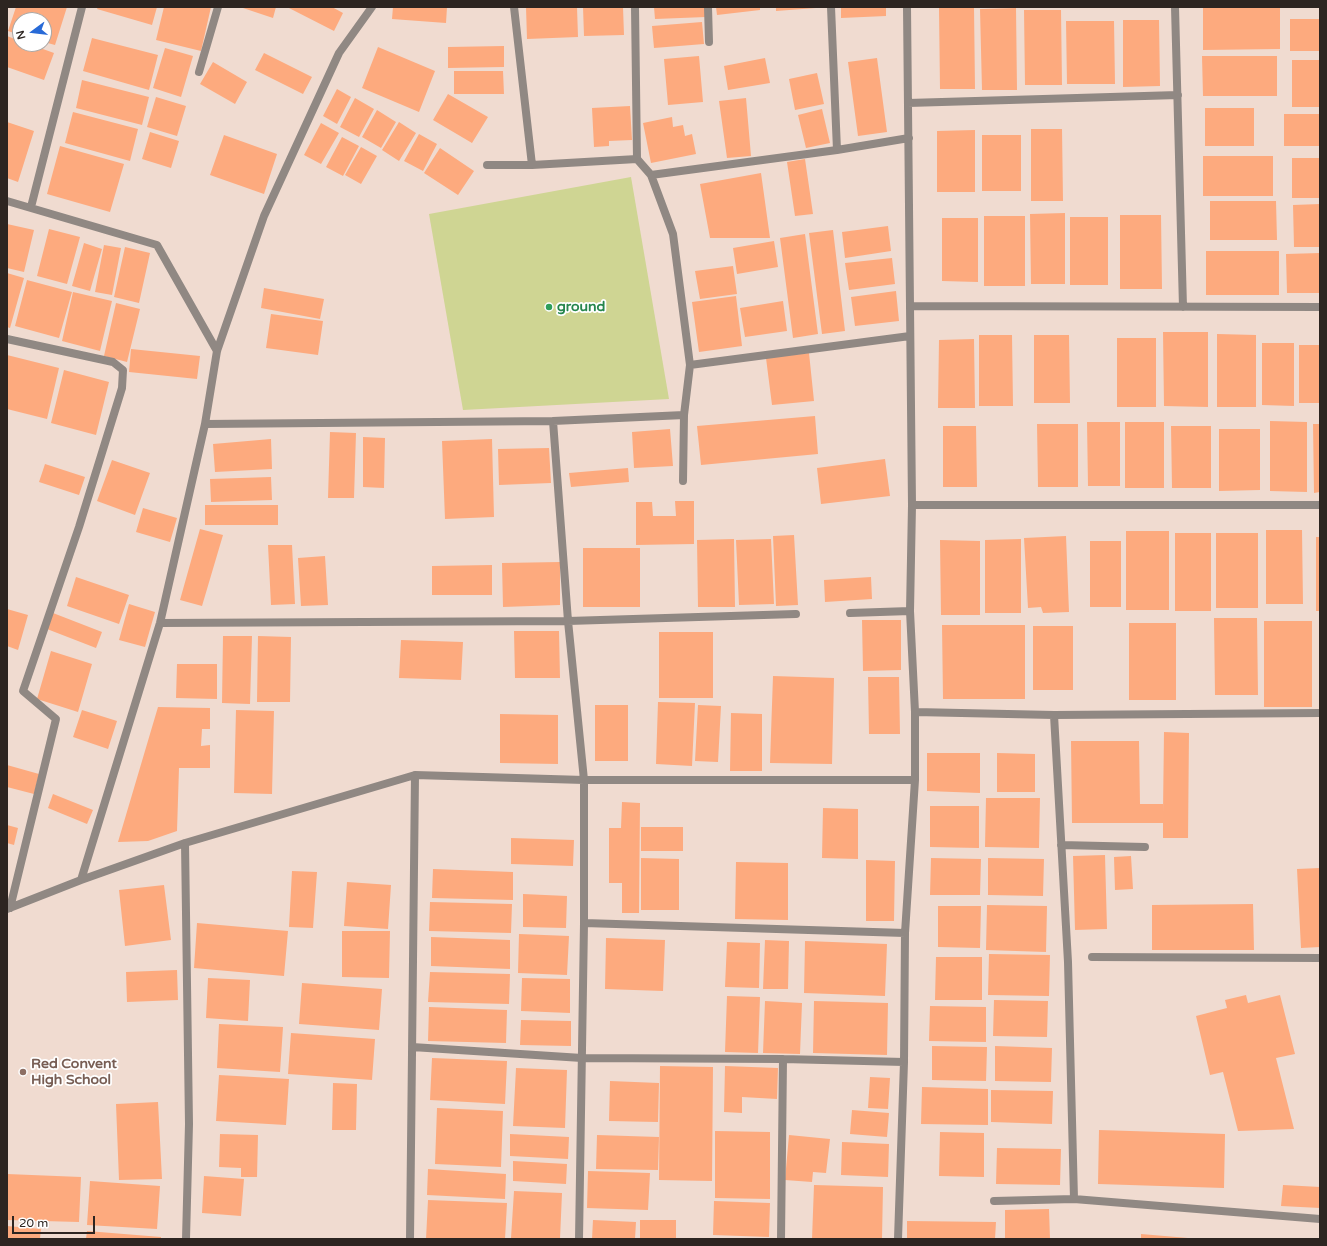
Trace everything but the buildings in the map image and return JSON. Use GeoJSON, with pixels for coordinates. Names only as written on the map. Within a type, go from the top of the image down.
{"type":"FeatureCollection","features":[{"type":"Feature","properties":{"kind":"street"},"geometry":{"type":"LineString","coordinates":[[31,207],[82,7]]}},
{"type":"Feature","properties":{"kind":"street"},"geometry":{"type":"LineString","coordinates":[[199,72],[218,7]]}},
{"type":"Feature","properties":{"kind":"street"},"geometry":{"type":"LineString","coordinates":[[81,880],[160,623],[206,424],[217,351],[261,224],[270,203],[339,53],[372,7]]}},
{"type":"Feature","properties":{"kind":"street"},"geometry":{"type":"LineString","coordinates":[[514,7],[532,165]]}},
{"type":"Feature","properties":{"kind":"street"},"geometry":{"type":"LineString","coordinates":[[635,7],[637,159],[651,175],[673,234],[690,365],[684,416],[683,481]]}},
{"type":"Feature","properties":{"kind":"street"},"geometry":{"type":"LineString","coordinates":[[708,7],[709,42]]}},
{"type":"Feature","properties":{"kind":"street"},"geometry":{"type":"LineString","coordinates":[[831,7],[837,150]]}},
{"type":"Feature","properties":{"kind":"street"},"geometry":{"type":"LineString","coordinates":[[898,1239],[904,1062],[905,933],[915,780],[915,712],[910,611],[912,505],[907,7]]}},
{"type":"Feature","properties":{"kind":"street"},"geometry":{"type":"LineString","coordinates":[[1175,7],[1183,307]]}},
{"type":"Feature","properties":{"kind":"street"},"geometry":{"type":"LineString","coordinates":[[908,103],[1178,95]]}},
{"type":"Feature","properties":{"kind":"street"},"geometry":{"type":"LineString","coordinates":[[651,175],[837,150],[909,138]]}},
{"type":"Feature","properties":{"kind":"street"},"geometry":{"type":"LineString","coordinates":[[487,165],[532,165],[637,159]]}},
{"type":"Feature","properties":{"kind":"street"},"geometry":{"type":"LineString","coordinates":[[7,201],[157,245],[217,351]]}},
{"type":"Feature","properties":{"kind":"street"},"geometry":{"type":"LineString","coordinates":[[910,306],[1320,307]]}},
{"type":"Feature","properties":{"kind":"street"},"geometry":{"type":"LineString","coordinates":[[690,365],[910,336]]}},
{"type":"Feature","properties":{"kind":"street"},"geometry":{"type":"LineString","coordinates":[[7,338],[113,362],[123,370],[122,388],[79,527],[23,691],[56,719],[8,909]]}},
{"type":"Feature","properties":{"kind":"street"},"geometry":{"type":"LineString","coordinates":[[206,424],[553,421],[684,416]]}},
{"type":"Feature","properties":{"kind":"street"},"geometry":{"type":"LineString","coordinates":[[553,421],[568,621],[584,780],[584,923],[579,1239]]}},
{"type":"Feature","properties":{"kind":"street"},"geometry":{"type":"LineString","coordinates":[[912,505],[1320,505]]}},
{"type":"Feature","properties":{"kind":"street"},"geometry":{"type":"LineString","coordinates":[[850,612],[910,611]]}},
{"type":"Feature","properties":{"kind":"street"},"geometry":{"type":"LineString","coordinates":[[160,623],[568,621],[796,614]]}},
{"type":"Feature","properties":{"kind":"street"},"geometry":{"type":"LineString","coordinates":[[915,712],[1054,715],[1320,713]]}},
{"type":"Feature","properties":{"kind":"street"},"geometry":{"type":"LineString","coordinates":[[1054,715],[1068,962],[1074,1198]]}},
{"type":"Feature","properties":{"kind":"street"},"geometry":{"type":"LineString","coordinates":[[8,909],[81,880],[185,843],[415,776],[584,780],[915,780]]}},
{"type":"Feature","properties":{"kind":"street"},"geometry":{"type":"LineString","coordinates":[[410,1239],[415,776]]}},
{"type":"Feature","properties":{"kind":"street"},"geometry":{"type":"LineString","coordinates":[[185,843],[189,1124],[186,1239]]}},
{"type":"Feature","properties":{"kind":"street"},"geometry":{"type":"LineString","coordinates":[[1061,845],[1145,847]]}},
{"type":"Feature","properties":{"kind":"street"},"geometry":{"type":"LineString","coordinates":[[584,923],[905,933]]}},
{"type":"Feature","properties":{"kind":"street"},"geometry":{"type":"LineString","coordinates":[[1092,957],[1320,958]]}},
{"type":"Feature","properties":{"kind":"street"},"geometry":{"type":"LineString","coordinates":[[412,1047],[582,1058],[784,1059],[904,1062]]}},
{"type":"Feature","properties":{"kind":"street"},"geometry":{"type":"LineString","coordinates":[[781,1239],[784,1059]]}},
{"type":"Feature","properties":{"kind":"street"},"geometry":{"type":"LineString","coordinates":[[994,1200],[1074,1198],[1320,1218]]}},
{"type":"Feature","properties":{"kind":"green space","name":"ground"},"geometry":{"type":"Polygon","coordinates":[[[631,177],[669,399],[463,410],[429,214],[631,177]]]}},
{"type":"Feature","properties":{"kind":"place","name":"ground"},"geometry":{"type":"Point","coordinates":[549,307]}},
{"type":"Feature","properties":{"kind":"place","name":"Red Convent High School"},"geometry":{"type":"Point","coordinates":[23,1072]}}]}
